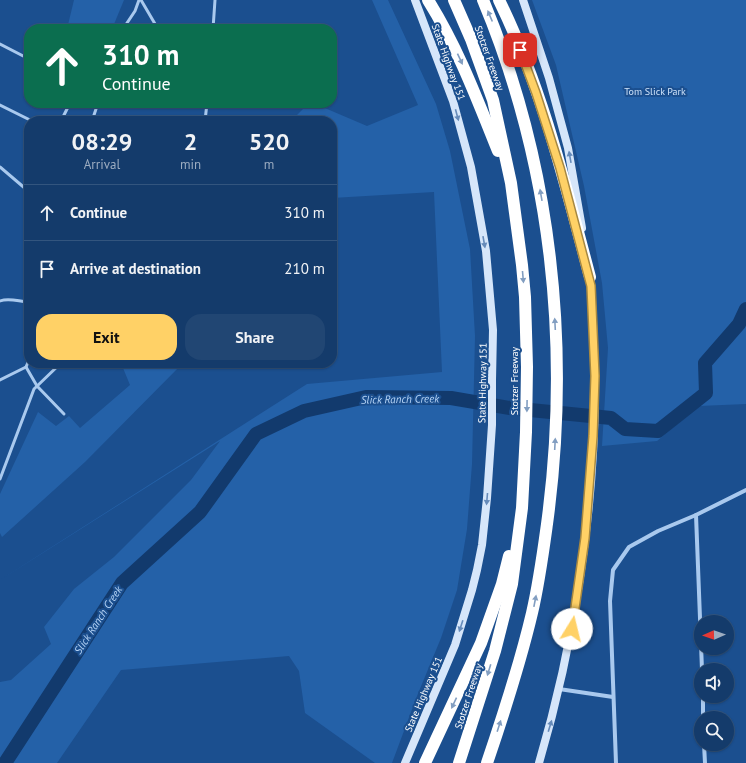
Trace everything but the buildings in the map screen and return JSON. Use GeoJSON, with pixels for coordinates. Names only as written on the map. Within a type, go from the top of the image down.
{"type":"FeatureCollection","features":[{"type":"Feature","properties":{"kind":"highway"},"geometry":{"type":"LineString","coordinates":[[428,0],[443,24],[465,70],[510,183]]}},
{"type":"Feature","properties":{"kind":"highway","name":"Stotzer Freeway"},"geometry":{"type":"LineString","coordinates":[[454,0],[471,39],[493,100],[510,183],[525,297],[527,367],[526,432],[522,508],[512,584],[495,651],[459,763]]}},
{"type":"Feature","properties":{"kind":"highway","name":"Stotzer Freeway"},"geometry":{"type":"LineString","coordinates":[[483,0],[497,33],[514,84],[538,176],[552,272],[558,363],[553,483],[541,568],[517,672],[487,763]]}},
{"type":"Feature","properties":{"kind":"highway"},"geometry":{"type":"LineString","coordinates":[[499,0],[526,63],[549,131],[590,277]]}},
{"type":"Feature","properties":{"kind":"highway"},"geometry":{"type":"LineString","coordinates":[[425,763],[481,643],[502,584],[522,508]]}},
{"type":"Feature","properties":{"kind":"main road","name":"State Highway 151"},"geometry":{"type":"LineString","coordinates":[[405,763],[455,645],[472,590],[482,545],[492,425],[493,330],[486,251],[471,167],[453,101],[415,0]]}},
{"type":"Feature","properties":{"kind":"main road"},"geometry":{"type":"LineString","coordinates":[[523,0],[549,78],[568,148],[590,277],[594,362],[595,413],[585,538],[572,629],[553,717],[539,763]]}},
{"type":"Feature","properties":{"kind":"street"},"geometry":{"type":"LineString","coordinates":[[616,763],[610,601],[613,570],[629,547],[658,531],[696,515],[746,490]]}},
{"type":"Feature","properties":{"kind":"street"},"geometry":{"type":"LineString","coordinates":[[696,515],[702,663]]}},
{"type":"Feature","properties":{"kind":"street"},"geometry":{"type":"LineString","coordinates":[[559,689],[613,697]]}},
{"type":"Feature","properties":{"kind":"street"},"geometry":{"type":"LineString","coordinates":[[704,751],[705,763]]}},
{"type":"Feature","properties":{"kind":"lane"},"geometry":{"type":"LineString","coordinates":[[126,24],[140,0]]}},
{"type":"Feature","properties":{"kind":"lane"},"geometry":{"type":"LineString","coordinates":[[140,0],[155,24]]}},
{"type":"Feature","properties":{"kind":"lane"},"geometry":{"type":"LineString","coordinates":[[213,24],[215,0]]}},
{"type":"Feature","properties":{"kind":"lane"},"geometry":{"type":"LineString","coordinates":[[0,44],[24,56]]}},
{"type":"Feature","properties":{"kind":"lane"},"geometry":{"type":"LineString","coordinates":[[0,105],[24,117]]}},
{"type":"Feature","properties":{"kind":"lane"},"geometry":{"type":"LineString","coordinates":[[0,167],[24,187]]}},
{"type":"Feature","properties":{"kind":"lane"},"geometry":{"type":"LineString","coordinates":[[0,301],[3,299],[11,299],[24,302]]}},
{"type":"Feature","properties":{"kind":"lane"},"geometry":{"type":"LineString","coordinates":[[0,380],[26,368],[37,386],[64,414]]}},
{"type":"Feature","properties":{"kind":"lane"},"geometry":{"type":"LineString","coordinates":[[0,479],[34,389],[56,368]]}},
{"type":"Feature","properties":{"kind":"green space"},"geometry":{"type":"Polygon","coordinates":[[[74,0],[124,0],[114,24],[68,24],[74,0]]]}},
{"type":"Feature","properties":{"kind":"green space"},"geometry":{"type":"Polygon","coordinates":[[[372,0],[388,0],[436,104],[450,151],[470,249],[475,336],[472,464],[467,529],[457,590],[441,638],[392,763],[375,763],[305,713],[299,671],[289,656],[121,670],[57,763],[0,763],[0,682],[11,680],[51,644],[44,627],[74,589],[114,557],[191,480],[220,441],[0,580],[307,384],[442,372],[434,192],[337,198],[337,116],[296,116],[304,108],[325,108],[367,126],[418,105],[372,0]]]}},
{"type":"Feature","properties":{"kind":"green space","name":"Tom Slick Park"},"geometry":{"type":"Polygon","coordinates":[[[532,0],[746,0],[746,404],[699,406],[657,441],[602,446],[608,348],[602,283],[584,186],[556,65],[532,0]]]}},
{"type":"Feature","properties":{"kind":"green space"},"geometry":{"type":"Polygon","coordinates":[[[123,368],[178,368],[85,462],[2,537],[0,533],[0,494],[38,412],[56,426],[69,416],[80,428],[130,385],[123,368]]]}},
{"type":"Feature","properties":{"kind":"waterway","name":"Slick Ranch Creek"},"geometry":{"type":"LineString","coordinates":[[5,763],[122,583],[200,512],[256,434],[304,411],[366,397],[451,398],[510,408],[611,418],[625,429],[658,431],[706,393],[705,363],[739,324],[746,309]]}},
{"type":"Feature","properties":{"kind":"route"},"geometry":{"type":"LineString","coordinates":[[520,50],[526,63],[549,131],[590,277],[591,286],[595,413],[585,538],[572,629]]}}]}
